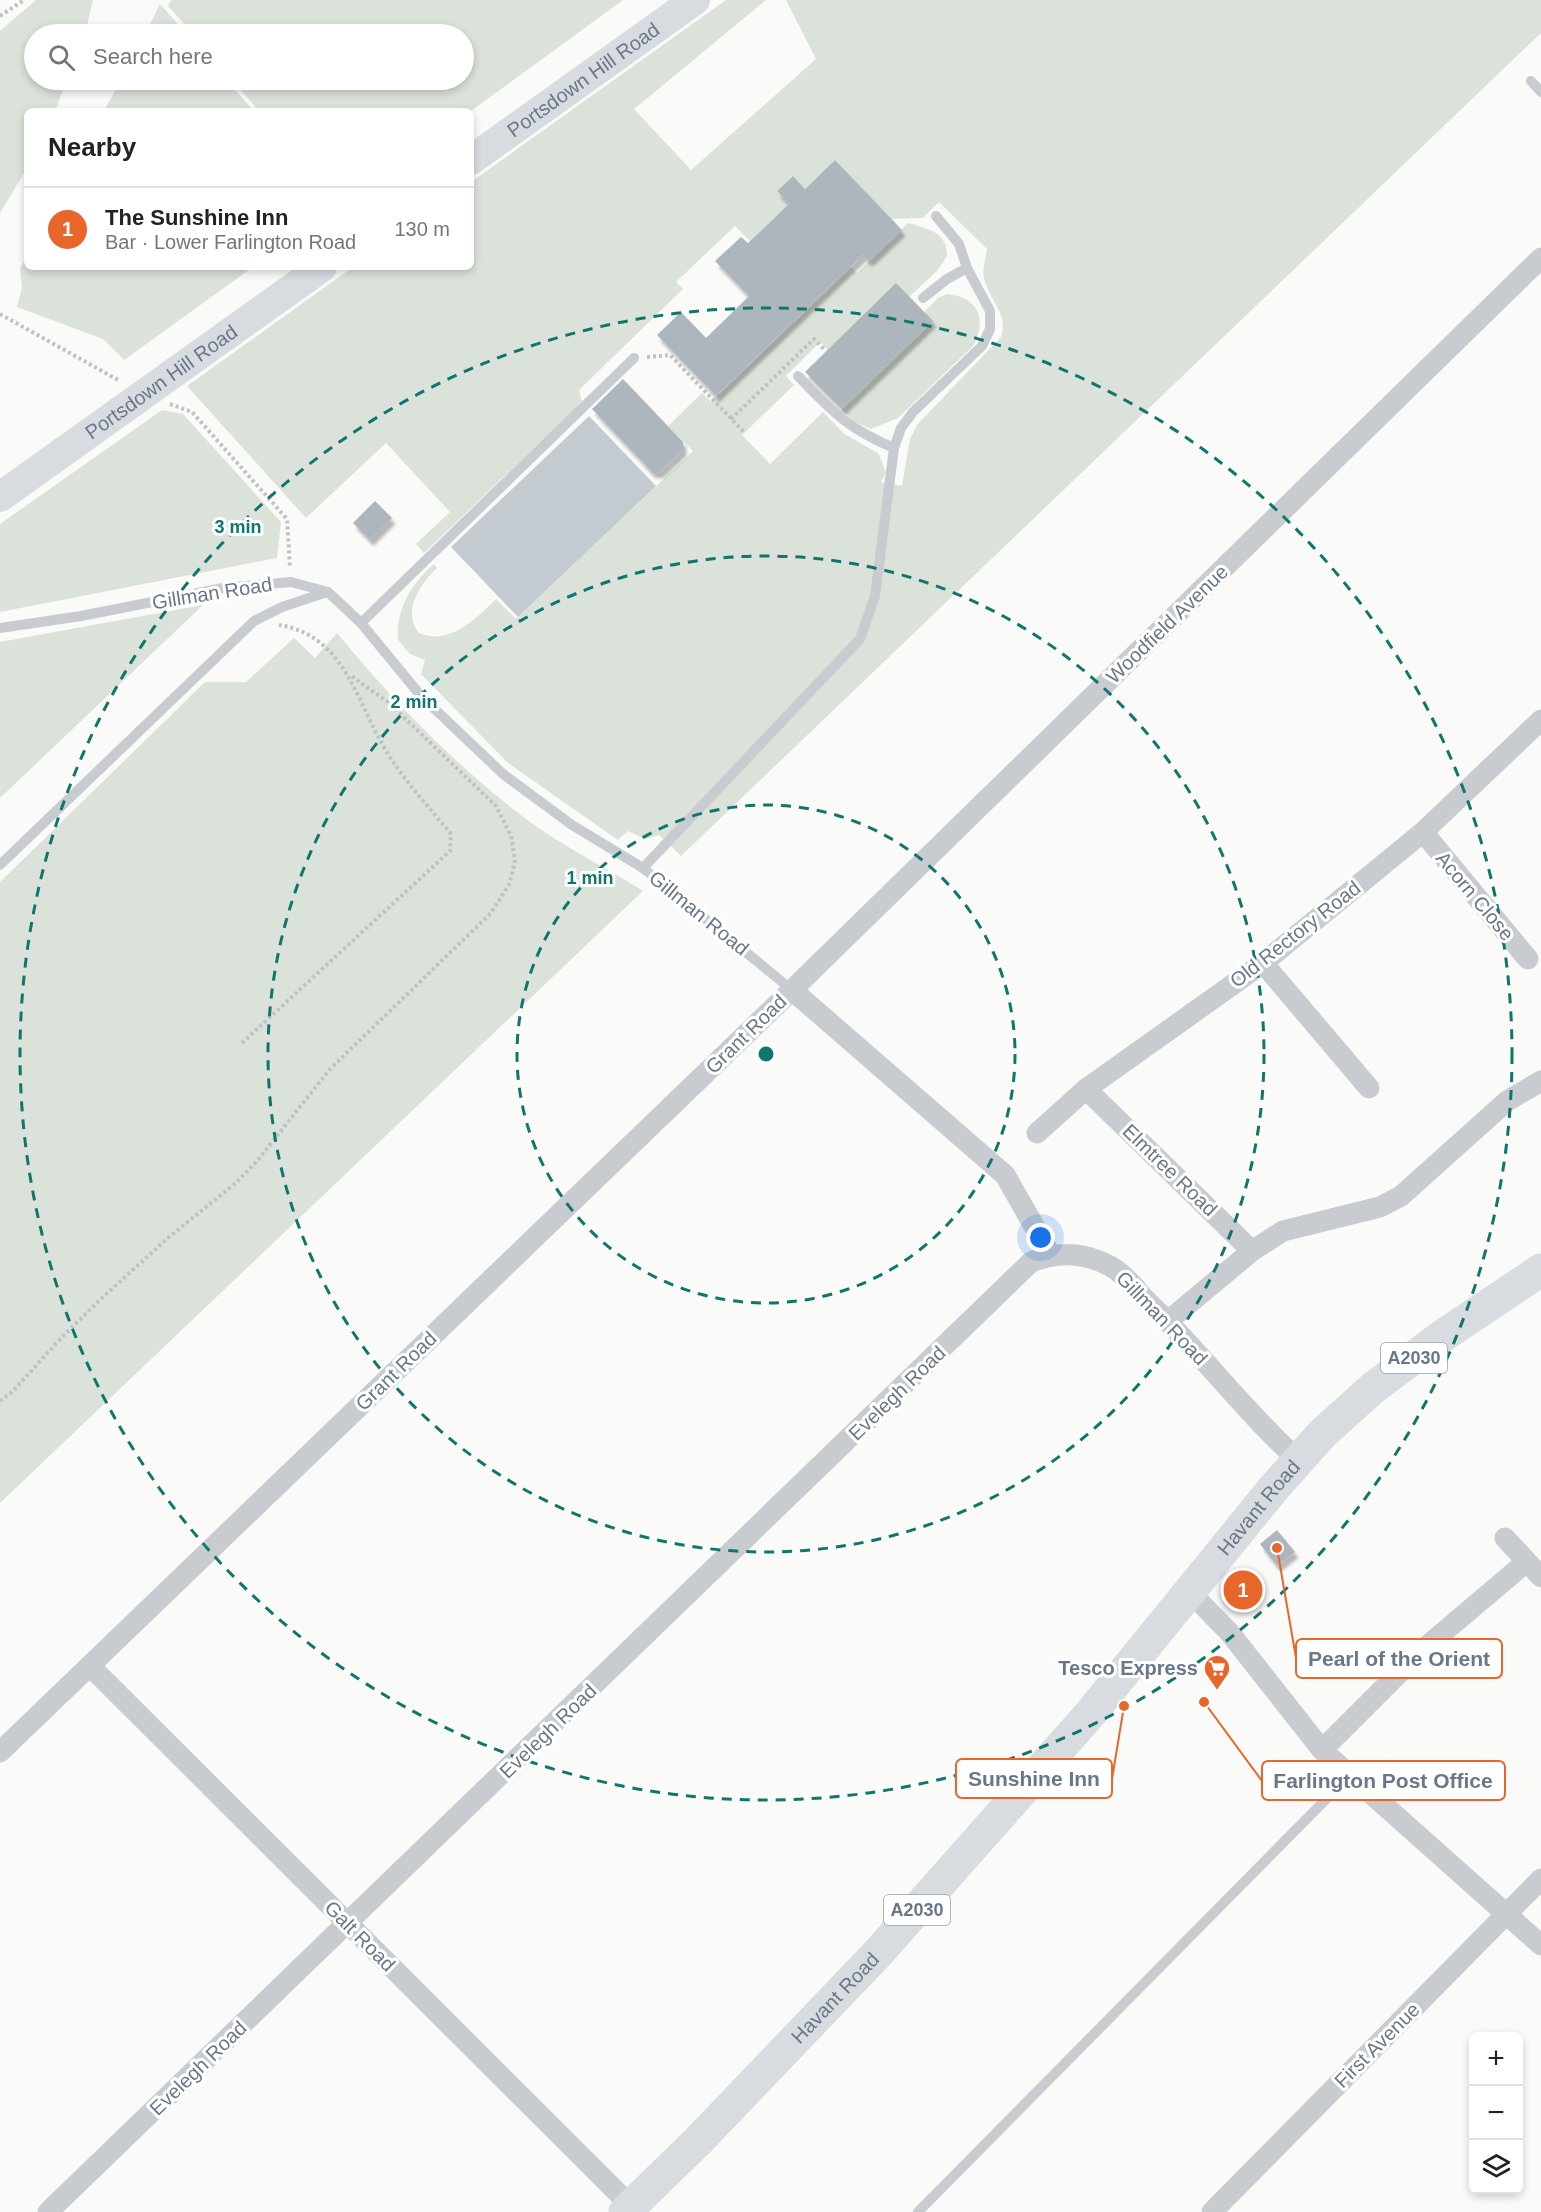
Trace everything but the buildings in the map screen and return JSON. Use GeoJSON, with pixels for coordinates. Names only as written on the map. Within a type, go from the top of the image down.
{"type":"FeatureCollection","features":[{"type":"Feature","properties":{"kind":"main road","name":"Portsdown Hill Road"},"geometry":{"type":"LineString","coordinates":[[474,158],[695,0]]}},
{"type":"Feature","properties":{"kind":"main road","name":"Portsdown Hill Road"},"geometry":{"type":"LineString","coordinates":[[0,497],[318,270]]}},
{"type":"Feature","properties":{"kind":"main road","name":"Havant Road"},"geometry":{"type":"LineString","coordinates":[[628,2209],[722,2116],[878,1953],[1036,1776],[1298,1460],[1346,1412],[1373,1389],[1442,1337],[1541,1270]]}},
{"type":"Feature","properties":{"kind":"street","name":"Woodfield Avenue"},"geometry":{"type":"LineString","coordinates":[[792,990],[1541,258]]}},
{"type":"Feature","properties":{"kind":"street","name":"Old Rectory Road"},"geometry":{"type":"LineString","coordinates":[[1037,1133],[1086,1089],[1263,963],[1423,832],[1541,720]]}},
{"type":"Feature","properties":{"kind":"street","name":"Acorn Close"},"geometry":{"type":"LineString","coordinates":[[1423,832],[1528,959]]}},
{"type":"Feature","properties":{"kind":"street"},"geometry":{"type":"LineString","coordinates":[[1263,963],[1369,1088]]}},
{"type":"Feature","properties":{"kind":"street","name":"Gillman Road"},"geometry":{"type":"LineString","coordinates":[[792,990],[1005,1175],[1050,1254],[1091,1257],[1112,1267],[1168,1321],[1269,1433],[1298,1460]]}},
{"type":"Feature","properties":{"kind":"street","name":"Grant Road"},"geometry":{"type":"LineString","coordinates":[[0,1752],[792,990]]}},
{"type":"Feature","properties":{"kind":"street"},"geometry":{"type":"LineString","coordinates":[[1168,1321],[1252,1251],[1283,1231],[1380,1207],[1401,1196],[1507,1101],[1541,1081]]}},
{"type":"Feature","properties":{"kind":"street","name":"Elmtree Road"},"geometry":{"type":"LineString","coordinates":[[1086,1089],[1252,1251]]}},
{"type":"Feature","properties":{"kind":"street","name":"Evelegh Road"},"geometry":{"type":"LineString","coordinates":[[48,2212],[1031,1262],[1050,1254]]}},
{"type":"Feature","properties":{"kind":"street"},"geometry":{"type":"LineString","coordinates":[[1323,1750],[1420,1652],[1535,1568],[1505,1538]]}},
{"type":"Feature","properties":{"kind":"street"},"geometry":{"type":"LineString","coordinates":[[1190,1592],[1229,1632],[1323,1750],[1541,1946]]}},
{"type":"Feature","properties":{"kind":"street","name":"Galt Road"},"geometry":{"type":"LineString","coordinates":[[90,1666],[628,2209]]}},
{"type":"Feature","properties":{"kind":"street","name":"First Avenue"},"geometry":{"type":"LineString","coordinates":[[1212,2212],[1541,1879]]}},
{"type":"Feature","properties":{"kind":"lane"},"geometry":{"type":"LineString","coordinates":[[1531,81],[1541,92]]}},
{"type":"Feature","properties":{"kind":"lane"},"geometry":{"type":"LineString","coordinates":[[643,868],[860,639],[875,596],[894,448],[901,428],[913,412],[982,346],[990,329],[990,311],[967,268],[959,244],[936,216]]}},
{"type":"Feature","properties":{"kind":"lane"},"geometry":{"type":"LineString","coordinates":[[923,298],[947,279],[967,268]]}},
{"type":"Feature","properties":{"kind":"lane"},"geometry":{"type":"LineString","coordinates":[[361,623],[634,358]]}},
{"type":"Feature","properties":{"kind":"lane"},"geometry":{"type":"LineString","coordinates":[[798,375],[842,421],[864,435],[894,448]]}},
{"type":"Feature","properties":{"kind":"lane","name":"Gillman Road"},"geometry":{"type":"LineString","coordinates":[[0,628],[81,616],[224,588],[291,582],[328,592],[361,623],[421,696],[503,774],[572,825],[643,868],[792,990]]}},
{"type":"Feature","properties":{"kind":"lane"},"geometry":{"type":"LineString","coordinates":[[0,865],[254,621],[282,607],[328,592]]}},
{"type":"Feature","properties":{"kind":"lane"},"geometry":{"type":"LineString","coordinates":[[918,2212],[1350,1775]]}},
{"type":"Feature","properties":{"kind":"path"},"geometry":{"type":"LineString","coordinates":[[0,16],[24,0]]}},
{"type":"Feature","properties":{"kind":"path"},"geometry":{"type":"LineString","coordinates":[[0,314],[144,394],[192,412],[287,519],[291,582]]}},
{"type":"Feature","properties":{"kind":"path"},"geometry":{"type":"LineString","coordinates":[[731,418],[814,339],[826,351]]}},
{"type":"Feature","properties":{"kind":"path"},"geometry":{"type":"LineString","coordinates":[[634,358],[670,355],[744,432]]}},
{"type":"Feature","properties":{"kind":"path"},"geometry":{"type":"LineString","coordinates":[[0,1401],[14,1391],[62,1337],[103,1297],[169,1237],[237,1182],[257,1161],[330,1069],[491,913],[510,883],[515,860],[511,836],[496,806],[388,702],[350,675],[324,644],[288,626],[254,621]]}},
{"type":"Feature","properties":{"kind":"path"},"geometry":{"type":"LineString","coordinates":[[242,1043],[450,850],[451,834],[393,762],[368,722],[350,675]]}},
{"type":"Feature","properties":{"kind":"shaded area"},"geometry":{"type":"Polygon","coordinates":[[[36,0],[93,0],[87,24],[24,24],[24,90],[63,90],[56,108],[24,108],[24,173],[0,213],[0,31],[36,0]]]}},
{"type":"Feature","properties":{"kind":"shaded area"},"geometry":{"type":"Polygon","coordinates":[[[171,0],[623,0],[474,109],[256,108],[241,90],[474,90],[474,24],[184,24],[168,6],[171,0]]]}},
{"type":"Feature","properties":{"kind":"shaded area"},"geometry":{"type":"Polygon","coordinates":[[[726,0],[766,0],[634,109],[691,170],[816,59],[786,0],[1541,0],[1541,33],[681,856],[659,835],[645,839],[628,831],[618,840],[508,763],[421,674],[425,660],[410,654],[398,640],[402,608],[407,598],[418,580],[434,564],[437,568],[415,598],[413,607],[414,625],[419,633],[441,636],[451,633],[471,622],[496,599],[516,619],[693,451],[668,426],[702,393],[711,402],[851,267],[857,273],[908,223],[935,232],[944,241],[947,256],[937,271],[909,297],[896,284],[828,350],[820,342],[786,376],[794,385],[742,435],[770,464],[823,412],[843,433],[879,454],[886,473],[881,482],[902,486],[910,439],[917,425],[1001,337],[1003,329],[1000,314],[984,278],[987,249],[939,202],[923,218],[891,219],[835,160],[805,189],[793,176],[777,191],[789,204],[750,241],[735,226],[676,282],[683,289],[579,390],[582,402],[424,553],[416,544],[450,512],[386,443],[306,518],[187,386],[349,270],[474,270],[474,180],[726,0]]]}},
{"type":"Feature","properties":{"kind":"shaded area"},"geometry":{"type":"Polygon","coordinates":[[[160,4],[178,24],[150,24],[160,4]]]}},
{"type":"Feature","properties":{"kind":"shaded area"},"geometry":{"type":"Polygon","coordinates":[[[116,90],[235,90],[251,108],[106,108],[116,90]]]}},
{"type":"Feature","properties":{"kind":"shaded area"},"geometry":{"type":"Polygon","coordinates":[[[24,261],[24,270],[249,270],[124,360],[103,339],[17,307],[22,288],[20,269],[24,261]]]}},
{"type":"Feature","properties":{"kind":"shaded area"},"geometry":{"type":"Polygon","coordinates":[[[947,294],[966,300],[977,311],[980,327],[973,346],[898,418],[871,429],[855,422],[841,410],[932,322],[924,312],[938,298],[947,294]]]}},
{"type":"Feature","properties":{"kind":"shaded area"},"geometry":{"type":"Polygon","coordinates":[[[162,410],[183,414],[281,522],[277,558],[0,612],[0,524],[162,410]]]}},
{"type":"Feature","properties":{"kind":"shaded area"},"geometry":{"type":"Polygon","coordinates":[[[589,416],[656,486],[518,617],[451,547],[589,416]]]}},
{"type":"Feature","properties":{"kind":"shaded area"},"geometry":{"type":"Polygon","coordinates":[[[203,605],[0,798],[0,642],[203,605]]]}},
{"type":"Feature","properties":{"kind":"shaded area"},"geometry":{"type":"Polygon","coordinates":[[[337,633],[426,732],[500,799],[554,838],[643,891],[0,1503],[0,882],[205,682],[246,682],[294,638],[315,658],[337,633]]]}},
{"type":"Feature","properties":{"kind":"place","name":"Pearl of the Orient"},"geometry":{"type":"Point","coordinates":[1277,1548]}},
{"type":"Feature","properties":{"kind":"place","name":"The Sunshine Inn"},"geometry":{"type":"Point","coordinates":[1243,1590]}},
{"type":"Feature","properties":{"kind":"place","name":"Tesco Express"},"geometry":{"type":"Point","coordinates":[1217,1691]}},
{"type":"Feature","properties":{"kind":"place","name":"Farlington Post Office"},"geometry":{"type":"Point","coordinates":[1204,1702]}},
{"type":"Feature","properties":{"kind":"place","name":"Sunshine Inn"},"geometry":{"type":"Point","coordinates":[1124,1706]}}]}
